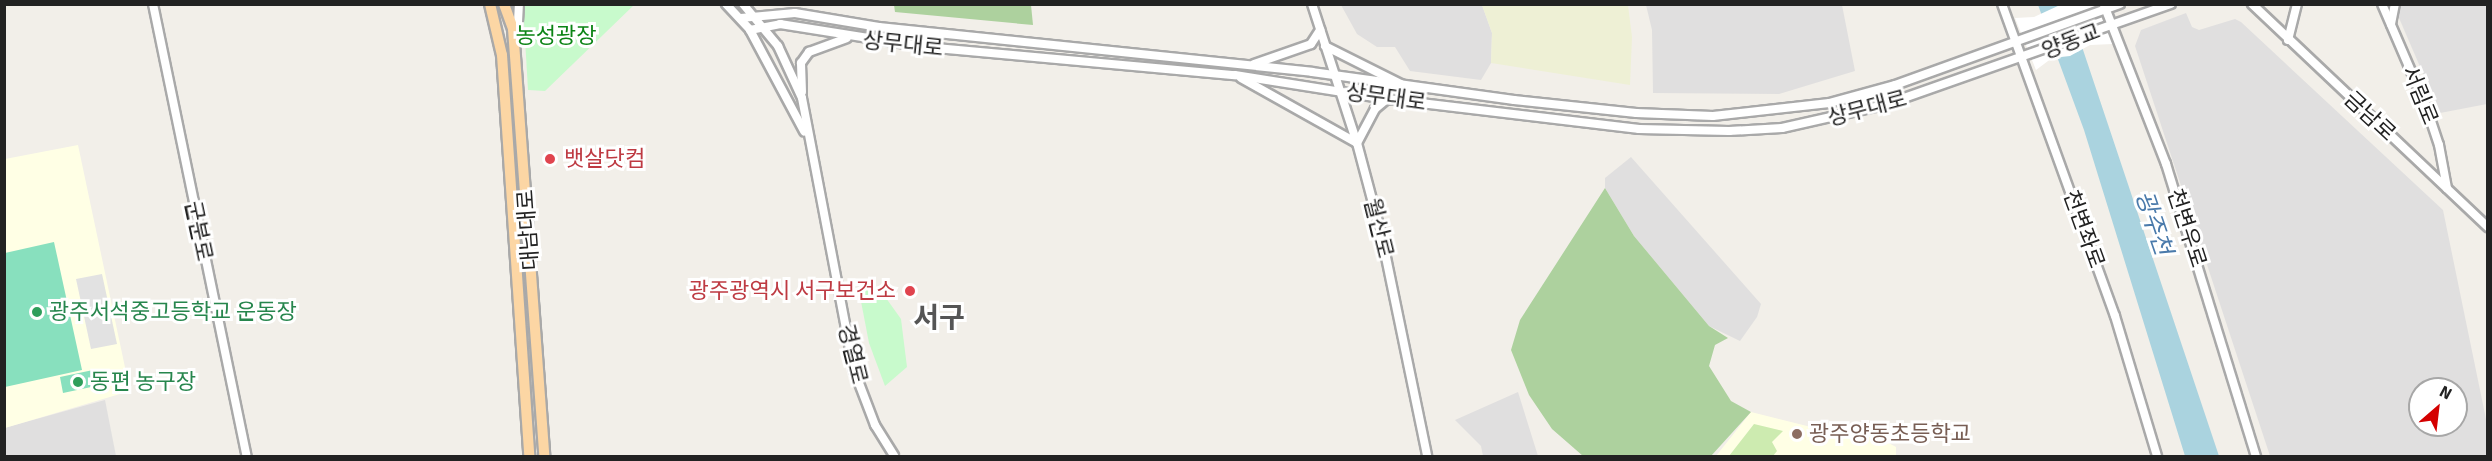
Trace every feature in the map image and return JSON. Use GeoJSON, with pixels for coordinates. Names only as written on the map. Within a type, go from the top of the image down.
{"type":"FeatureCollection","features":[{"type":"Feature","properties":{"kind":"main road","name":"대남대로"},"geometry":{"type":"LineString","coordinates":[[490,4],[502,55],[529,456]]}},
{"type":"Feature","properties":{"kind":"main road","name":"대남대로"},"geometry":{"type":"LineString","coordinates":[[504,4],[512,22],[515,53],[544,456]]}},
{"type":"Feature","properties":{"kind":"street","name":"군분로"},"geometry":{"type":"LineString","coordinates":[[153,4],[247,456]]}},
{"type":"Feature","properties":{"kind":"street"},"geometry":{"type":"LineString","coordinates":[[515,53],[519,4]]}},
{"type":"Feature","properties":{"kind":"street"},"geometry":{"type":"LineString","coordinates":[[726,4],[750,30]]}},
{"type":"Feature","properties":{"kind":"street"},"geometry":{"type":"LineString","coordinates":[[743,4],[754,15]]}},
{"type":"Feature","properties":{"kind":"street","name":"천변좌로"},"geometry":{"type":"LineString","coordinates":[[2002,4],[2026,57],[2115,316],[2157,456]]}},
{"type":"Feature","properties":{"kind":"street"},"geometry":{"type":"LineString","coordinates":[[2105,7],[2120,4]]}},
{"type":"Feature","properties":{"kind":"street"},"geometry":{"type":"LineString","coordinates":[[2112,25],[2171,4]]}},
{"type":"Feature","properties":{"kind":"street","name":"금남로"},"geometry":{"type":"LineString","coordinates":[[2252,4],[2487,227]]}},
{"type":"Feature","properties":{"kind":"street"},"geometry":{"type":"LineString","coordinates":[[2288,40],[2297,4]]}},
{"type":"Feature","properties":{"kind":"street","name":"서림로"},"geometry":{"type":"LineString","coordinates":[[2382,4],[2433,125],[2447,189]]}},
{"type":"Feature","properties":{"kind":"street"},"geometry":{"type":"LineString","coordinates":[[2391,24],[2395,4]]}},
{"type":"Feature","properties":{"kind":"street","name":"월산로"},"geometry":{"type":"LineString","coordinates":[[1312,5],[1357,143],[1381,233],[1427,456]]}},
{"type":"Feature","properties":{"kind":"street","name":"상무대로"},"geometry":{"type":"LineString","coordinates":[[741,18],[795,13],[879,27],[1334,75],[1409,88],[1636,113],[1713,116],[1829,103],[1896,85],[2020,41],[2105,7]]}},
{"type":"Feature","properties":{"kind":"street","name":"천변우로"},"geometry":{"type":"LineString","coordinates":[[2105,7],[2146,108],[2195,250],[2256,456]]}},
{"type":"Feature","properties":{"kind":"street","name":"경열로"},"geometry":{"type":"LineString","coordinates":[[754,15],[778,46],[802,98],[808,139],[854,370],[876,425],[894,456]]}},
{"type":"Feature","properties":{"kind":"street","name":"상무대로"},"geometry":{"type":"LineString","coordinates":[[750,30],[762,25],[780,24],[849,38],[1235,75],[1387,99],[1640,129],[1729,131],[1782,128],[1874,108],[2026,57]]}},
{"type":"Feature","properties":{"kind":"street","name":"양동교"},"geometry":{"type":"LineString","coordinates":[[2026,57],[2112,25]]}},
{"type":"Feature","properties":{"kind":"street","name":"경열로"},"geometry":{"type":"LineString","coordinates":[[750,30],[808,139]]}},
{"type":"Feature","properties":{"kind":"street"},"geometry":{"type":"LineString","coordinates":[[1251,65],[1311,44],[1320,30]]}},
{"type":"Feature","properties":{"kind":"street"},"geometry":{"type":"LineString","coordinates":[[802,98],[801,63],[809,51],[849,38]]}},
{"type":"Feature","properties":{"kind":"street"},"geometry":{"type":"LineString","coordinates":[[1324,46],[1409,88]]}},
{"type":"Feature","properties":{"kind":"street"},"geometry":{"type":"LineString","coordinates":[[1235,75],[1357,143],[1375,109],[1387,99]]}},
{"type":"Feature","properties":{"kind":"shaded area"},"geometry":{"type":"Polygon","coordinates":[[[1341,5],[1482,5],[1492,33],[1491,63],[1481,80],[1410,71],[1395,47],[1377,47],[1357,34],[1341,5]]]}},
{"type":"Feature","properties":{"kind":"shaded area"},"geometry":{"type":"Polygon","coordinates":[[[1482,5],[1628,5],[1632,37],[1630,85],[1491,63],[1492,33],[1482,5]]]}},
{"type":"Feature","properties":{"kind":"shaded area"},"geometry":{"type":"Polygon","coordinates":[[[1646,5],[1842,5],[1855,71],[1779,94],[1653,93],[1652,30],[1646,5]]]}},
{"type":"Feature","properties":{"kind":"shaded area"},"geometry":{"type":"Polygon","coordinates":[[[2398,5],[2487,5],[2487,104],[2440,113],[2396,11],[2398,5]]]}},
{"type":"Feature","properties":{"kind":"shaded area"},"geometry":{"type":"Polygon","coordinates":[[[2186,13],[2192,27],[2199,30],[2235,19],[2241,22],[2443,210],[2487,424],[2487,456],[2270,456],[2135,46],[2141,30],[2186,13]]]}},
{"type":"Feature","properties":{"kind":"shaded area"},"geometry":{"type":"Polygon","coordinates":[[[78,145],[130,391],[5,428],[5,159],[78,145]]]}},
{"type":"Feature","properties":{"kind":"shaded area"},"geometry":{"type":"Polygon","coordinates":[[[1631,157],[1761,304],[1757,317],[1740,341],[1709,326],[1634,236],[1605,188],[1605,178],[1631,157]]]}},
{"type":"Feature","properties":{"kind":"shaded area"},"geometry":{"type":"Polygon","coordinates":[[[102,274],[117,344],[91,349],[76,279],[102,274]]]}},
{"type":"Feature","properties":{"kind":"shaded area"},"geometry":{"type":"Polygon","coordinates":[[[1518,392],[1538,456],[1483,456],[1481,446],[1455,420],[1518,392]]]}},
{"type":"Feature","properties":{"kind":"shaded area"},"geometry":{"type":"Polygon","coordinates":[[[105,400],[116,456],[5,456],[4,428],[105,400]]]}},
{"type":"Feature","properties":{"kind":"shaded area","name":"광주양동초등학교"},"geometry":{"type":"Polygon","coordinates":[[[1751,412],[1811,427],[1824,422],[1885,441],[1896,447],[1896,456],[1716,456],[1751,412]]]}},
{"type":"Feature","properties":{"kind":"green space","name":"농성광장"},"geometry":{"type":"Polygon","coordinates":[[[523,4],[634,5],[545,91],[528,90],[523,4]]]}},
{"type":"Feature","properties":{"kind":"green space"},"geometry":{"type":"Polygon","coordinates":[[[894,5],[1031,5],[1033,25],[895,12],[894,5]]]}},
{"type":"Feature","properties":{"kind":"green space"},"geometry":{"type":"Polygon","coordinates":[[[1605,188],[1634,236],[1709,326],[1728,338],[1715,345],[1709,366],[1731,401],[1751,412],[1711,456],[1583,456],[1552,429],[1529,395],[1511,350],[1520,320],[1605,188]]]}},
{"type":"Feature","properties":{"kind":"green space","name":"광주서석중고등학교 운동장"},"geometry":{"type":"Polygon","coordinates":[[[54,242],[82,370],[5,387],[5,253],[54,242]]]}},
{"type":"Feature","properties":{"kind":"green space"},"geometry":{"type":"Polygon","coordinates":[[[867,289],[886,298],[901,319],[907,367],[885,386],[869,343],[859,291],[867,289]]]}},
{"type":"Feature","properties":{"kind":"green space","name":"동편 농구장"},"geometry":{"type":"Polygon","coordinates":[[[93,370],[96,386],[63,393],[60,377],[93,370]]]}},
{"type":"Feature","properties":{"kind":"green space"},"geometry":{"type":"Polygon","coordinates":[[[1754,424],[1783,431],[1772,442],[1777,451],[1773,456],[1729,456],[1754,424]]]}},
{"type":"Feature","properties":{"kind":"water","name":"광주천"},"geometry":{"type":"Polygon","coordinates":[[[2038,5],[2068,5],[2219,456],[2185,456],[2084,130],[2038,5]]]}},
{"type":"Feature","properties":{"kind":"pier"},"geometry":{"type":"Polygon","coordinates":[[[2060,5],[2096,5],[2113,44],[2090,45],[2070,56],[2052,58],[2036,70],[2015,18],[2034,17],[2060,5]]]}},
{"type":"Feature","properties":{"kind":"place","name":"뱃살닷컴"},"geometry":{"type":"Point","coordinates":[550,159]}},
{"type":"Feature","properties":{"kind":"place","name":"광주광역시 서구보건소"},"geometry":{"type":"Point","coordinates":[910,291]}},
{"type":"Feature","properties":{"kind":"place","name":"광주서석중고등학교 운동장"},"geometry":{"type":"Point","coordinates":[37,312]}},
{"type":"Feature","properties":{"kind":"place","name":"동편 농구장"},"geometry":{"type":"Point","coordinates":[78,382]}},
{"type":"Feature","properties":{"kind":"place","name":"광주양동초등학교"},"geometry":{"type":"Point","coordinates":[1797,434]}},
{"type":"Feature","properties":{"kind":"district","name":"서구"},"geometry":{"type":"Point","coordinates":[939,318]}}]}
